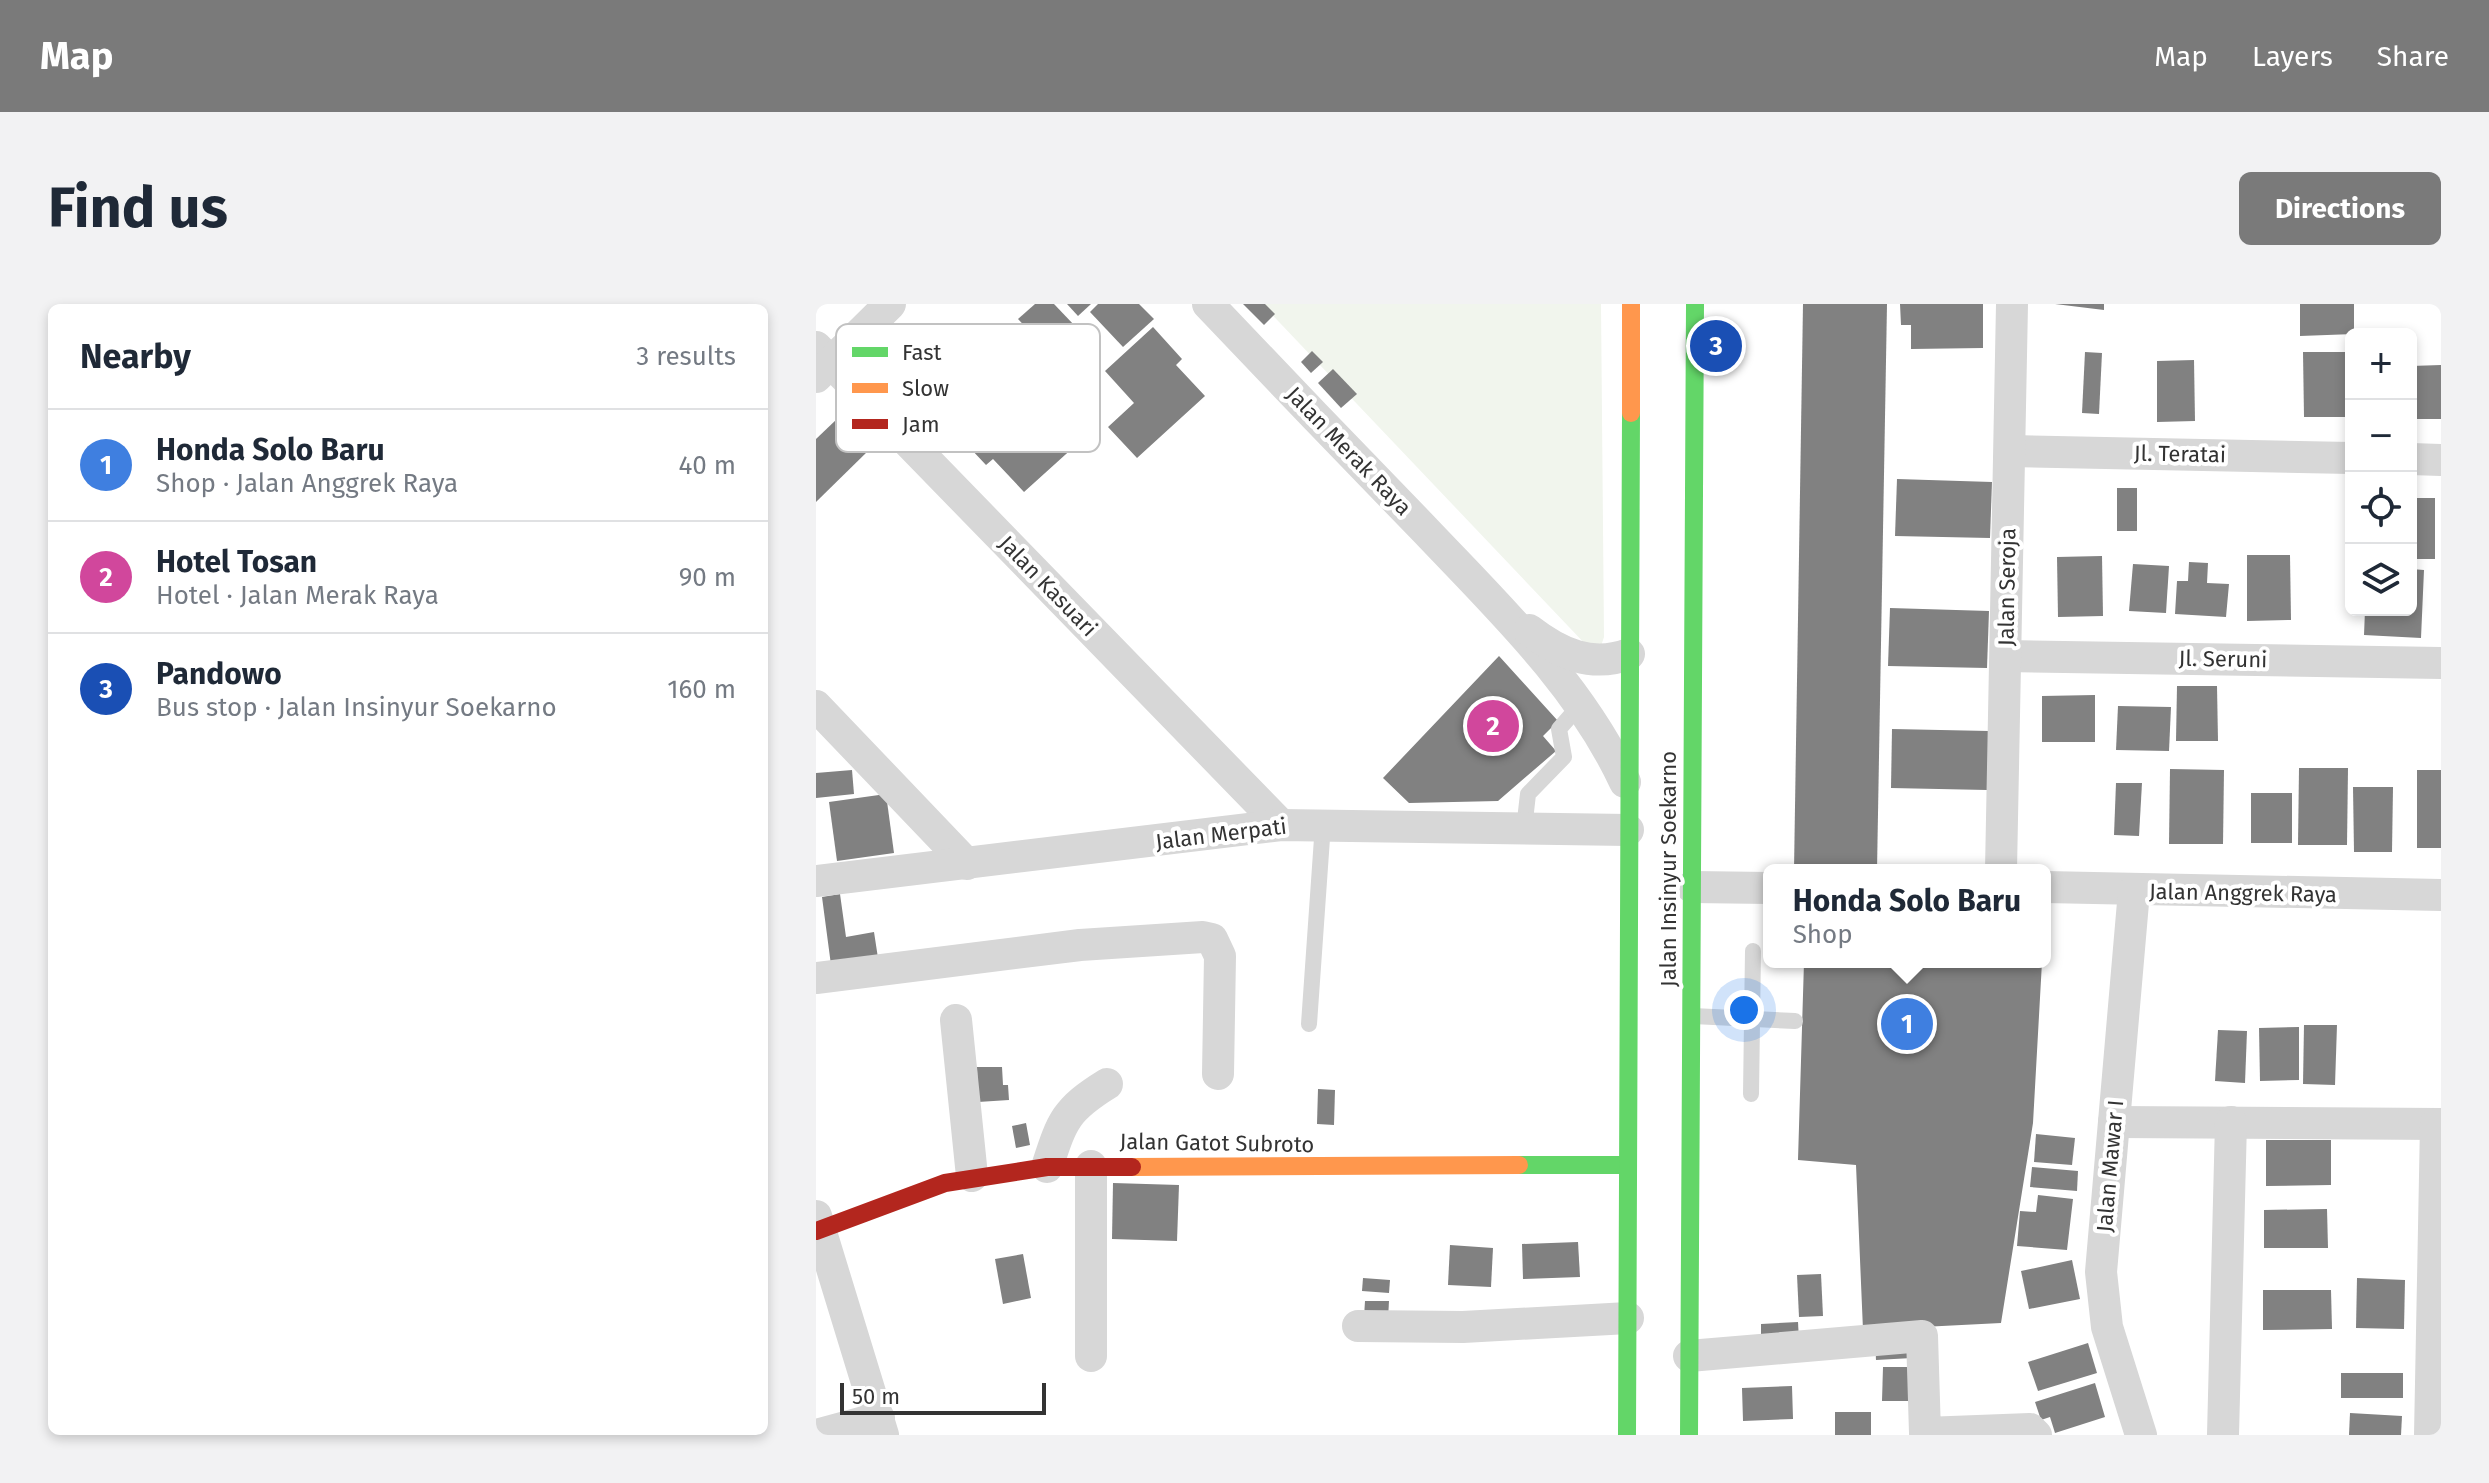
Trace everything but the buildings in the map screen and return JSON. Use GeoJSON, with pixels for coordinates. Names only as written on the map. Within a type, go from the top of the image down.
{"type":"FeatureCollection","features":[{"type":"Feature","properties":{"kind":"main road","name":"Jalan Insinyur Soekarno"},"geometry":{"type":"LineString","coordinates":[[1627,1435],[1631,304]]}},
{"type":"Feature","properties":{"kind":"main road","name":"Jalan Insinyur Soekarno"},"geometry":{"type":"LineString","coordinates":[[1689,1435],[1695,304]]}},
{"type":"Feature","properties":{"kind":"main road","name":"Jalan Gatot Subroto"},"geometry":{"type":"LineString","coordinates":[[817,1226],[914,1192],[972,1176],[1047,1167],[1318,1169],[1628,1165]]}},
{"type":"Feature","properties":{"kind":"street"},"geometry":{"type":"LineString","coordinates":[[866,324],[890,304]]}},
{"type":"Feature","properties":{"kind":"street","name":"Jalan Merak Raya"},"geometry":{"type":"LineString","coordinates":[[1208,304],[1489,597],[1580,705],[1607,744],[1629,790]]}},
{"type":"Feature","properties":{"kind":"street","name":"Jalan Seroja"},"geometry":{"type":"LineString","coordinates":[[2001,864],[2012,304]]}},
{"type":"Feature","properties":{"kind":"street","name":"Jalan Kasuari"},"geometry":{"type":"LineString","coordinates":[[821,362],[836,377]]}},
{"type":"Feature","properties":{"kind":"street","name":"Jl. Teratai"},"geometry":{"type":"LineString","coordinates":[[2010,451],[2345,458]]}},
{"type":"Feature","properties":{"kind":"street","name":"Jalan Kasuari"},"geometry":{"type":"LineString","coordinates":[[910,452],[1281,825]]}},
{"type":"Feature","properties":{"kind":"street"},"geometry":{"type":"LineString","coordinates":[[2417,459],[2441,460]]}},
{"type":"Feature","properties":{"kind":"street","name":"Jalan Merak Raya"},"geometry":{"type":"LineString","coordinates":[[1489,597],[1540,639],[1565,652],[1588,661],[1608,662],[1629,654]]}},
{"type":"Feature","properties":{"kind":"street","name":"Jl. Seruni"},"geometry":{"type":"LineString","coordinates":[[2006,656],[2441,663]]}},
{"type":"Feature","properties":{"kind":"street"},"geometry":{"type":"LineString","coordinates":[[816,706],[967,864]]}},
{"type":"Feature","properties":{"kind":"street","name":"Jalan Merpati"},"geometry":{"type":"LineString","coordinates":[[816,881],[1281,825],[1628,830]]}},
{"type":"Feature","properties":{"kind":"street"},"geometry":{"type":"LineString","coordinates":[[1692,887],[1763,888]]}},
{"type":"Feature","properties":{"kind":"street","name":"Jalan Anggrek Raya"},"geometry":{"type":"LineString","coordinates":[[2051,887],[2441,895]]}},
{"type":"Feature","properties":{"kind":"street","name":"Jalan Mawar I"},"geometry":{"type":"LineString","coordinates":[[2134,891],[2101,1295],[2117,1368],[2141,1435]]}},
{"type":"Feature","properties":{"kind":"street"},"geometry":{"type":"LineString","coordinates":[[816,978],[1080,945],[1203,937],[1212,939],[1220,956],[1218,1074]]}},
{"type":"Feature","properties":{"kind":"street"},"geometry":{"type":"LineString","coordinates":[[956,1020],[972,1176]]}},
{"type":"Feature","properties":{"kind":"street"},"geometry":{"type":"LineString","coordinates":[[1047,1167],[1063,1119],[1086,1096],[1107,1084]]}},
{"type":"Feature","properties":{"kind":"street"},"geometry":{"type":"LineString","coordinates":[[2114,1122],[2438,1124],[2430,1435]]}},
{"type":"Feature","properties":{"kind":"street"},"geometry":{"type":"LineString","coordinates":[[2223,1435],[2231,1122]]}},
{"type":"Feature","properties":{"kind":"street"},"geometry":{"type":"LineString","coordinates":[[1091,1166],[1091,1356]]}},
{"type":"Feature","properties":{"kind":"street"},"geometry":{"type":"LineString","coordinates":[[816,1435],[881,1427],[817,1226]]}},
{"type":"Feature","properties":{"kind":"street"},"geometry":{"type":"LineString","coordinates":[[1358,1326],[1463,1327],[1628,1318]]}},
{"type":"Feature","properties":{"kind":"street"},"geometry":{"type":"LineString","coordinates":[[1689,1356],[1922,1336],[1925,1433],[2014,1427],[2030,1429],[2036,1435]]}},
{"type":"Feature","properties":{"kind":"lane"},"geometry":{"type":"LineString","coordinates":[[1524,829],[1528,794],[1560,763],[1564,750],[1559,729],[1580,705]]}},
{"type":"Feature","properties":{"kind":"lane"},"geometry":{"type":"LineString","coordinates":[[1309,1024],[1323,824]]}},
{"type":"Feature","properties":{"kind":"lane"},"geometry":{"type":"LineString","coordinates":[[1751,1094],[1753,951]]}},
{"type":"Feature","properties":{"kind":"lane"},"geometry":{"type":"LineString","coordinates":[[1691,1016],[1795,1021]]}},
{"type":"Feature","properties":{"kind":"shaded area"},"geometry":{"type":"Polygon","coordinates":[[[1262,304],[1601,304],[1604,637],[1600,649],[1588,647],[1262,304]]]}},
{"type":"Feature","properties":{"kind":"traffic: fast"},"geometry":{"type":"LineString","coordinates":[[1689,1435],[1695,304]]}},
{"type":"Feature","properties":{"kind":"traffic: fast"},"geometry":{"type":"LineString","coordinates":[[1627,1435],[1631,413]]}},
{"type":"Feature","properties":{"kind":"traffic: fast"},"geometry":{"type":"LineString","coordinates":[[1519,1165],[1628,1165]]}},
{"type":"Feature","properties":{"kind":"traffic: slow"},"geometry":{"type":"LineString","coordinates":[[1631,304],[1631,413]]}},
{"type":"Feature","properties":{"kind":"traffic: slow"},"geometry":{"type":"LineString","coordinates":[[1132,1167],[1519,1165]]}},
{"type":"Feature","properties":{"kind":"traffic: jam"},"geometry":{"type":"LineString","coordinates":[[816,1231],[945,1183],[1047,1167],[1132,1167]]}},
{"type":"Feature","properties":{"kind":"place","name":"Pandowo"},"geometry":{"type":"Point","coordinates":[1716,346]}},
{"type":"Feature","properties":{"kind":"place","name":"Hotel Tosan"},"geometry":{"type":"Point","coordinates":[1493,726]}},
{"type":"Feature","properties":{"kind":"place","name":"Honda Solo Baru"},"geometry":{"type":"Point","coordinates":[1907,1024]}}]}
